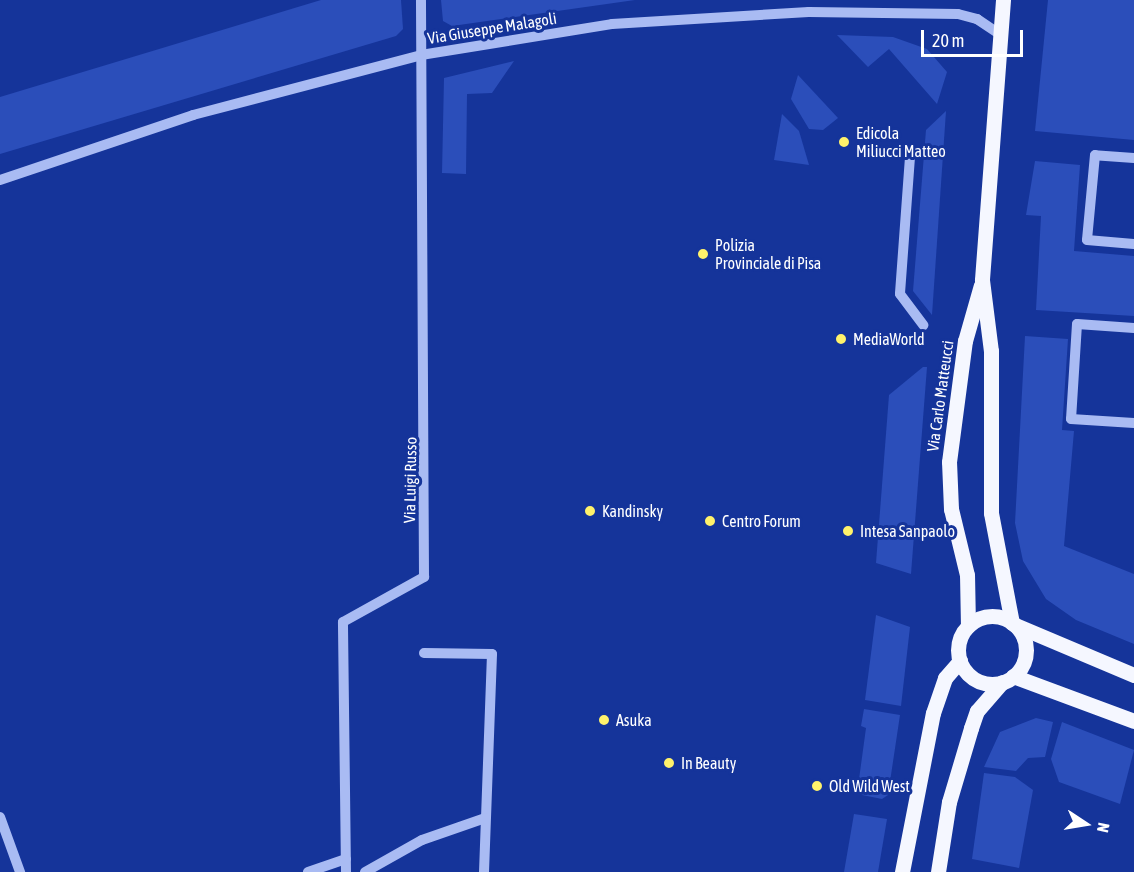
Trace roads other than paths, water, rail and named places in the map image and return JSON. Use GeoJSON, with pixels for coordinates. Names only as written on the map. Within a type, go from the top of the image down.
{"type":"FeatureCollection","features":[{"type":"Feature","properties":{"kind":"main road","name":"Via Carlo Matteucci"},"geometry":{"type":"LineString","coordinates":[[968,626],[967,575],[951,508],[949,462],[965,341],[982,280],[1003,0]]}},
{"type":"Feature","properties":{"kind":"main road","name":"Via Carlo Matteucci"},"geometry":{"type":"LineString","coordinates":[[982,280],[991,351],[991,513],[1014,624]]}},
{"type":"Feature","properties":{"kind":"main road"},"geometry":{"type":"LineString","coordinates":[[902,872],[933,713],[945,678],[960,661],[960,639],[968,626],[991,616],[1134,675]]}},
{"type":"Feature","properties":{"kind":"main road"},"geometry":{"type":"LineString","coordinates":[[938,872],[949,802],[970,728],[1008,679],[1025,652],[1014,624]]}},
{"type":"Feature","properties":{"kind":"main road"},"geometry":{"type":"LineString","coordinates":[[960,661],[979,681],[1008,679],[1134,722]]}},
{"type":"Feature","properties":{"kind":"street"},"geometry":{"type":"LineString","coordinates":[[421,0],[421,55]]}},
{"type":"Feature","properties":{"kind":"street","name":"Via Giuseppe Malagoli"},"geometry":{"type":"LineString","coordinates":[[0,180],[193,115],[421,55],[665,18],[958,14],[977,19],[1001,35]]}},
{"type":"Feature","properties":{"kind":"street","name":"Via Luigi Russo"},"geometry":{"type":"LineString","coordinates":[[346,872],[343,622],[424,577],[421,55]]}},
{"type":"Feature","properties":{"kind":"street"},"geometry":{"type":"LineString","coordinates":[[1134,158],[1095,155],[1087,240],[1134,244]]}},
{"type":"Feature","properties":{"kind":"street"},"geometry":{"type":"LineString","coordinates":[[910,157],[900,294],[923,324]]}},
{"type":"Feature","properties":{"kind":"street"},"geometry":{"type":"LineString","coordinates":[[1134,328],[1077,324],[1071,419],[1134,423]]}},
{"type":"Feature","properties":{"kind":"street"},"geometry":{"type":"LineString","coordinates":[[424,653],[492,654],[484,872]]}},
{"type":"Feature","properties":{"kind":"street"},"geometry":{"type":"LineString","coordinates":[[0,817],[20,872]]}},
{"type":"Feature","properties":{"kind":"street"},"geometry":{"type":"LineString","coordinates":[[365,872],[422,840],[485,818]]}},
{"type":"Feature","properties":{"kind":"street"},"geometry":{"type":"LineString","coordinates":[[308,872],[346,859]]}},
{"type":"Feature","properties":{"kind":"place","name":"Edicola Miliucci Matteo"},"geometry":{"type":"Point","coordinates":[844,142]}},
{"type":"Feature","properties":{"kind":"place","name":"Polizia Provinciale di Pisa"},"geometry":{"type":"Point","coordinates":[703,254]}},
{"type":"Feature","properties":{"kind":"place","name":"MediaWorld"},"geometry":{"type":"Point","coordinates":[841,339]}},
{"type":"Feature","properties":{"kind":"place","name":"Kandinsky"},"geometry":{"type":"Point","coordinates":[590,511]}},
{"type":"Feature","properties":{"kind":"place","name":"Centro Forum"},"geometry":{"type":"Point","coordinates":[710,521]}},
{"type":"Feature","properties":{"kind":"place","name":"Intesa Sanpaolo"},"geometry":{"type":"Point","coordinates":[848,531]}},
{"type":"Feature","properties":{"kind":"place","name":"Asuka"},"geometry":{"type":"Point","coordinates":[604,720]}},
{"type":"Feature","properties":{"kind":"place","name":"In Beauty"},"geometry":{"type":"Point","coordinates":[669,763]}},
{"type":"Feature","properties":{"kind":"place","name":"Old Wild West"},"geometry":{"type":"Point","coordinates":[817,786]}}]}
